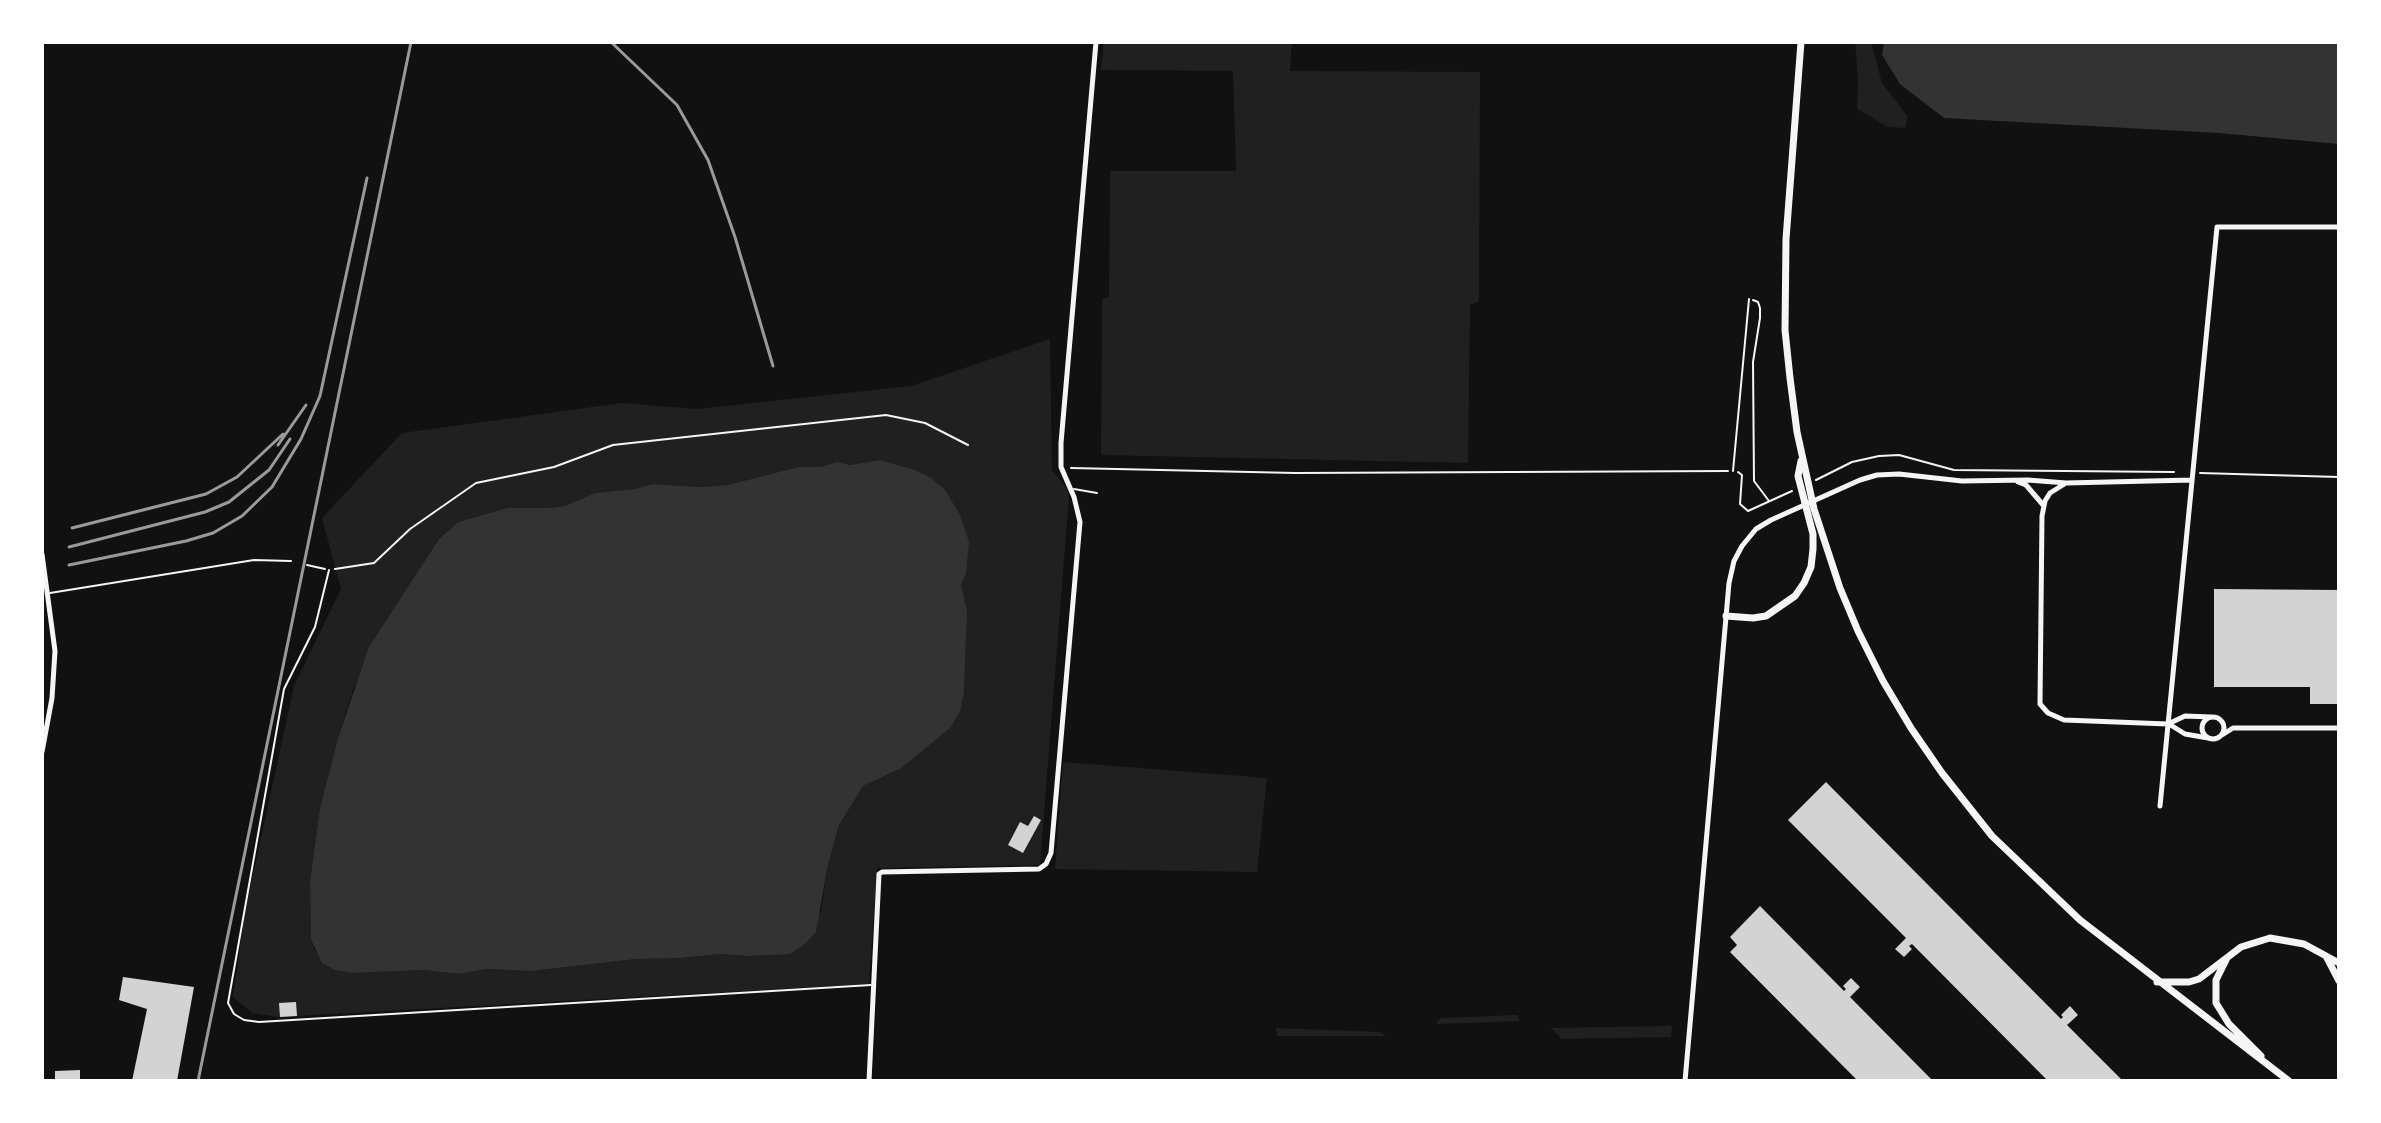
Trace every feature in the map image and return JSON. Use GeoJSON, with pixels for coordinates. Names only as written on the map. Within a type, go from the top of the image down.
{"type":"FeatureCollection","features":[{"type":"Feature","properties":{"kind":"main road"},"geometry":{"type":"LineString","coordinates":[[1801,42],[1789,179],[1785,294],[1790,378],[1814,509],[1840,588],[1883,681],[1911,728],[1967,806],[2020,866],[2080,920],[2157,982],[2289,1081]]}},
{"type":"Feature","properties":{"kind":"main road"},"geometry":{"type":"LineString","coordinates":[[1726,616],[1766,616],[1782,607],[1800,590],[1811,567],[1813,549],[1798,476],[1802,454]]}},
{"type":"Feature","properties":{"kind":"main road"},"geometry":{"type":"LineString","coordinates":[[2157,982],[2199,979],[2241,947],[2270,938],[2294,940],[2339,963]]}},
{"type":"Feature","properties":{"kind":"main road"},"geometry":{"type":"LineString","coordinates":[[2230,955],[2216,980],[2216,1003],[2221,1014],[2257,1049],[2264,1061]]}},
{"type":"Feature","properties":{"kind":"main road"},"geometry":{"type":"LineString","coordinates":[[2327,958],[2339,972]]}},
{"type":"Feature","properties":{"kind":"main road"},"geometry":{"type":"LineString","coordinates":[[2327,958],[2339,981]]}},
{"type":"Feature","properties":{"kind":"street"},"geometry":{"type":"LineString","coordinates":[[869,1081],[877,878],[882,872],[1039,869],[1048,859],[1080,522],[1061,467],[1061,443],[1096,42]]}},
{"type":"Feature","properties":{"kind":"street"},"geometry":{"type":"LineString","coordinates":[[2160,806],[2217,227],[2339,227]]}},
{"type":"Feature","properties":{"kind":"street"},"geometry":{"type":"LineString","coordinates":[[1685,1081],[1730,572],[1742,546],[1756,529],[1860,480],[1888,474],[1950,481],[2066,483],[2192,476]]}},
{"type":"Feature","properties":{"kind":"street"},"geometry":{"type":"LineString","coordinates":[[2017,482],[2026,485],[2044,506]]}},
{"type":"Feature","properties":{"kind":"street"},"geometry":{"type":"LineString","coordinates":[[2066,483],[2050,493],[2044,506],[2040,704],[2048,713],[2064,720],[2168,724],[2185,716],[2211,717],[2221,719],[2233,728]]}},
{"type":"Feature","properties":{"kind":"street"},"geometry":{"type":"LineString","coordinates":[[42,554],[55,651],[52,698],[42,752]]}},
{"type":"Feature","properties":{"kind":"street"},"geometry":{"type":"LineString","coordinates":[[2209,739],[2202,727],[2211,717]]}},
{"type":"Feature","properties":{"kind":"street"},"geometry":{"type":"LineString","coordinates":[[2221,719],[2225,727],[2222,735]]}},
{"type":"Feature","properties":{"kind":"street"},"geometry":{"type":"LineString","coordinates":[[2168,724],[2185,734],[2209,739],[2216,739],[2233,728],[2339,728]]}},
{"type":"Feature","properties":{"kind":"lane"},"geometry":{"type":"LineString","coordinates":[[1733,471],[1749,299]]}},
{"type":"Feature","properties":{"kind":"lane"},"geometry":{"type":"LineString","coordinates":[[1070,489],[1097,493]]}},
{"type":"Feature","properties":{"kind":"lane"},"geometry":{"type":"LineString","coordinates":[[49,594],[254,560],[291,561]]}},
{"type":"Feature","properties":{"kind":"lane"},"geometry":{"type":"LineString","coordinates":[[329,570],[315,627],[284,689],[228,1003],[234,1014],[244,1020],[259,1022],[872,985]]}},
{"type":"Feature","properties":{"kind":"path"},"geometry":{"type":"LineString","coordinates":[[1749,299],[1758,302],[1760,308],[1753,362],[1754,481],[1769,502]]}},
{"type":"Feature","properties":{"kind":"path"},"geometry":{"type":"LineString","coordinates":[[307,565],[329,570],[374,563],[410,529],[476,483],[554,467],[613,445],[886,415],[925,423],[968,445]]}},
{"type":"Feature","properties":{"kind":"path"},"geometry":{"type":"LineString","coordinates":[[1824,476],[1852,462],[1899,455],[1954,470],[2126,470],[2192,476],[2339,477]]}},
{"type":"Feature","properties":{"kind":"path"},"geometry":{"type":"LineString","coordinates":[[1061,467],[1295,473],[1733,471],[1742,475],[1740,504],[1748,511],[1791,491]]}},
{"type":"Feature","properties":{"kind":"shaded area"},"geometry":{"type":"Polygon","coordinates":[[[1104,42],[1292,42],[1290,71],[1480,72],[1479,298],[1478,302],[1470,305],[1468,463],[1101,455],[1102,299],[1109,297],[1110,171],[1236,171],[1233,71],[1101,70],[1104,42]]]}},
{"type":"Feature","properties":{"kind":"shaded area"},"geometry":{"type":"Polygon","coordinates":[[[1855,42],[1871,42],[1882,83],[1908,117],[1905,128],[1888,127],[1857,109],[1855,42]]]}},
{"type":"Feature","properties":{"kind":"shaded area"},"geometry":{"type":"Polygon","coordinates":[[[1884,42],[2339,42],[2339,144],[2219,133],[1944,118],[1900,84],[1882,55],[1884,42]]]}},
{"type":"Feature","properties":{"kind":"shaded area"},"geometry":{"type":"Polygon","coordinates":[[[1050,339],[1052,470],[1066,487],[1069,496],[1040,865],[877,868],[869,984],[279,1017],[252,1013],[233,997],[245,912],[294,686],[341,589],[322,518],[402,433],[622,403],[696,409],[911,386],[1050,339]],[[880,460],[850,465],[837,462],[820,467],[798,467],[728,485],[652,484],[595,493],[565,506],[507,508],[458,522],[439,539],[390,616],[353,690],[320,808],[310,882],[311,941],[315,951],[353,973],[423,970],[459,974],[486,969],[531,971],[636,959],[722,954],[747,956],[821,912],[827,869],[839,825],[863,786],[879,777],[964,692],[966,636],[961,585],[966,574],[960,515],[946,491],[915,470],[880,460]]]}},
{"type":"Feature","properties":{"kind":"shaded area"},"geometry":{"type":"Polygon","coordinates":[[[880,460],[931,478],[946,491],[960,515],[969,542],[966,574],[961,585],[967,611],[964,692],[960,711],[950,728],[901,768],[863,786],[839,825],[827,869],[816,932],[806,943],[790,954],[636,959],[531,971],[486,969],[459,974],[423,970],[353,973],[335,970],[322,963],[311,940],[310,882],[320,808],[338,738],[369,647],[439,539],[458,522],[507,508],[565,506],[595,493],[652,484],[728,485],[798,467],[820,467],[837,462],[850,465],[880,460]]]}},
{"type":"Feature","properties":{"kind":"shaded area"},"geometry":{"type":"Polygon","coordinates":[[[1063,762],[1267,778],[1257,872],[1055,869],[1063,762]]]}},
{"type":"Feature","properties":{"kind":"shaded area"},"geometry":{"type":"Polygon","coordinates":[[[1517,1015],[1520,1021],[1436,1024],[1441,1018],[1517,1015]]]}},
{"type":"Feature","properties":{"kind":"shaded area"},"geometry":{"type":"Polygon","coordinates":[[[1672,1026],[1671,1037],[1562,1039],[1551,1028],[1672,1026]]]}},
{"type":"Feature","properties":{"kind":"shaded area"},"geometry":{"type":"Polygon","coordinates":[[[1276,1028],[1380,1032],[1386,1036],[1277,1036],[1276,1028]]]}},
{"type":"Feature","properties":{"kind":"building"},"geometry":{"type":"Polygon","coordinates":[[[2214,589],[2339,590],[2339,704],[2310,704],[2310,687],[2214,687],[2214,589]]]}},
{"type":"Feature","properties":{"kind":"building"},"geometry":{"type":"Polygon","coordinates":[[[1826,782],[2061,1019],[2070,1006],[2078,1015],[2067,1025],[2123,1081],[2048,1081],[1912,944],[1909,946],[1912,949],[1904,957],[1895,949],[1906,938],[1788,820],[1826,782]]]}},
{"type":"Feature","properties":{"kind":"building"},"geometry":{"type":"Polygon","coordinates":[[[1034,816],[1041,820],[1023,853],[1008,845],[1020,822],[1028,826],[1034,816]]]}},
{"type":"Feature","properties":{"kind":"building"},"geometry":{"type":"Polygon","coordinates":[[[1760,906],[1844,991],[1843,986],[1851,978],[1860,987],[1850,997],[1933,1081],[1858,1081],[1730,952],[1737,945],[1730,937],[1760,906]]]}},
{"type":"Feature","properties":{"kind":"building"},"geometry":{"type":"Polygon","coordinates":[[[123,977],[194,987],[177,1081],[132,1081],[147,1009],[119,1000],[123,977]]]}},
{"type":"Feature","properties":{"kind":"building"},"geometry":{"type":"Polygon","coordinates":[[[296,1002],[297,1016],[280,1017],[279,1003],[296,1002]]]}},
{"type":"Feature","properties":{"kind":"building"},"geometry":{"type":"Polygon","coordinates":[[[80,1070],[80,1081],[55,1081],[55,1071],[80,1070]]]}},
{"type":"Feature","properties":{"kind":"railway"},"geometry":{"type":"LineString","coordinates":[[198,1081],[411,42]]}},
{"type":"Feature","properties":{"kind":"railway"},"geometry":{"type":"LineString","coordinates":[[611,42],[677,105],[708,160],[735,237],[773,366]]}},
{"type":"Feature","properties":{"kind":"railway"},"geometry":{"type":"LineString","coordinates":[[69,565],[213,533],[242,516],[272,487],[301,439],[320,396],[367,178]]}},
{"type":"Feature","properties":{"kind":"railway"},"geometry":{"type":"LineString","coordinates":[[278,445],[306,405]]}},
{"type":"Feature","properties":{"kind":"railway"},"geometry":{"type":"LineString","coordinates":[[72,528],[206,494],[237,477],[283,434]]}},
{"type":"Feature","properties":{"kind":"railway"},"geometry":{"type":"LineString","coordinates":[[69,547],[205,512],[229,502],[269,470],[290,439]]}}]}
